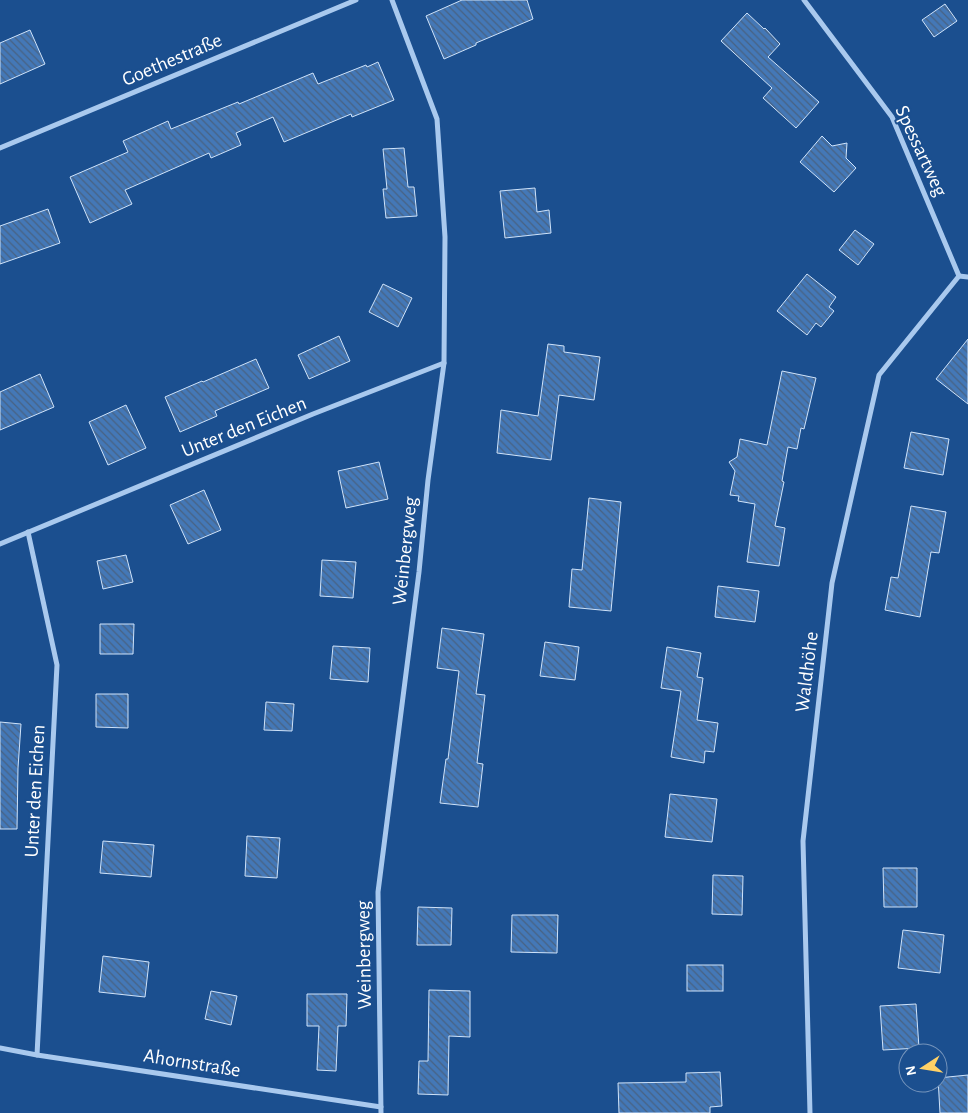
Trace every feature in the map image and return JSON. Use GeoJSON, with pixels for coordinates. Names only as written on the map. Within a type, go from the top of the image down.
{"type":"FeatureCollection","features":[{"type":"Feature","properties":{"kind":"street","name":"Goethestraße"},"geometry":{"type":"LineString","coordinates":[[0,148],[356,0]]}},
{"type":"Feature","properties":{"kind":"street","name":"Weinbergweg"},"geometry":{"type":"LineString","coordinates":[[381,1110],[378,892],[444,363],[445,237],[438,119],[392,0]]}},
{"type":"Feature","properties":{"kind":"street","name":"Spessartweg"},"geometry":{"type":"LineString","coordinates":[[804,0],[892,118],[959,276]]}},
{"type":"Feature","properties":{"kind":"street"},"geometry":{"type":"LineString","coordinates":[[959,276],[968,277]]}},
{"type":"Feature","properties":{"kind":"street","name":"Waldhöhe"},"geometry":{"type":"LineString","coordinates":[[810,1113],[803,841],[832,584],[879,375],[959,276]]}},
{"type":"Feature","properties":{"kind":"street","name":"Unter den Eichen"},"geometry":{"type":"LineString","coordinates":[[0,544],[313,414],[444,363]]}},
{"type":"Feature","properties":{"kind":"street","name":"Unter den Eichen"},"geometry":{"type":"LineString","coordinates":[[28,532],[57,665],[37,1055]]}},
{"type":"Feature","properties":{"kind":"street","name":"Ahornstraße"},"geometry":{"type":"LineString","coordinates":[[0,1048],[381,1110]]}},
{"type":"Feature","properties":{"kind":"building"},"geometry":{"type":"Polygon","coordinates":[[[462,0],[527,0],[533,19],[444,59],[426,16],[462,0]]]}},
{"type":"Feature","properties":{"kind":"building"},"geometry":{"type":"Polygon","coordinates":[[[945,4],[957,21],[934,37],[922,20],[945,4]]]}},
{"type":"Feature","properties":{"kind":"building"},"geometry":{"type":"Polygon","coordinates":[[[747,13],[780,44],[768,57],[819,102],[796,128],[763,98],[772,88],[721,41],[747,13]]]}},
{"type":"Feature","properties":{"kind":"building"},"geometry":{"type":"Polygon","coordinates":[[[30,30],[45,64],[0,84],[0,43],[30,30]]]}},
{"type":"Feature","properties":{"kind":"building"},"geometry":{"type":"Polygon","coordinates":[[[378,62],[394,100],[352,117],[351,114],[284,142],[273,117],[236,133],[241,145],[211,158],[209,153],[125,190],[132,204],[90,223],[70,177],[128,152],[123,141],[168,121],[171,129],[238,102],[239,104],[313,73],[318,84],[378,62]]]}},
{"type":"Feature","properties":{"kind":"building"},"geometry":{"type":"Polygon","coordinates":[[[822,136],[832,146],[847,143],[846,158],[856,168],[834,192],[800,162],[822,136]]]}},
{"type":"Feature","properties":{"kind":"building"},"geometry":{"type":"Polygon","coordinates":[[[404,148],[408,187],[414,187],[417,216],[386,218],[383,189],[387,189],[383,149],[404,148]]]}},
{"type":"Feature","properties":{"kind":"building"},"geometry":{"type":"Polygon","coordinates":[[[535,188],[537,212],[549,210],[551,233],[505,238],[500,191],[535,188]]]}},
{"type":"Feature","properties":{"kind":"building"},"geometry":{"type":"Polygon","coordinates":[[[48,209],[60,243],[0,264],[0,226],[48,209]]]}},
{"type":"Feature","properties":{"kind":"building"},"geometry":{"type":"Polygon","coordinates":[[[855,230],[874,244],[858,265],[839,250],[855,230]]]}},
{"type":"Feature","properties":{"kind":"building"},"geometry":{"type":"Polygon","coordinates":[[[807,274],[836,297],[829,307],[834,311],[821,327],[816,323],[807,335],[777,311],[807,274]]]}},
{"type":"Feature","properties":{"kind":"building"},"geometry":{"type":"Polygon","coordinates":[[[383,284],[412,298],[398,327],[369,312],[383,284]]]}},
{"type":"Feature","properties":{"kind":"building"},"geometry":{"type":"Polygon","coordinates":[[[339,336],[350,361],[309,379],[298,355],[339,336]]]}},
{"type":"Feature","properties":{"kind":"building"},"geometry":{"type":"Polygon","coordinates":[[[968,339],[968,404],[936,379],[968,339]]]}},
{"type":"Feature","properties":{"kind":"building"},"geometry":{"type":"Polygon","coordinates":[[[548,344],[564,346],[564,352],[600,357],[594,400],[559,395],[551,460],[497,453],[501,410],[538,416],[548,344]]]}},
{"type":"Feature","properties":{"kind":"building"},"geometry":{"type":"Polygon","coordinates":[[[256,359],[269,388],[215,411],[217,416],[180,432],[165,397],[256,359]]]}},
{"type":"Feature","properties":{"kind":"building"},"geometry":{"type":"Polygon","coordinates":[[[782,371],[816,378],[804,429],[801,428],[797,449],[788,447],[782,481],[784,482],[775,526],[785,528],[779,566],[747,562],[755,504],[738,501],[739,496],[730,495],[735,471],[729,462],[737,457],[740,439],[767,445],[782,371]]]}},
{"type":"Feature","properties":{"kind":"building"},"geometry":{"type":"Polygon","coordinates":[[[40,374],[54,407],[0,430],[0,392],[40,374]]]}},
{"type":"Feature","properties":{"kind":"building"},"geometry":{"type":"Polygon","coordinates":[[[126,405],[146,448],[108,465],[89,422],[126,405]]]}},
{"type":"Feature","properties":{"kind":"building"},"geometry":{"type":"Polygon","coordinates":[[[911,432],[949,439],[943,475],[904,468],[911,432]]]}},
{"type":"Feature","properties":{"kind":"building"},"geometry":{"type":"Polygon","coordinates":[[[379,462],[388,499],[346,508],[338,471],[379,462]]]}},
{"type":"Feature","properties":{"kind":"building"},"geometry":{"type":"Polygon","coordinates":[[[204,490],[221,530],[188,544],[170,505],[204,490]]]}},
{"type":"Feature","properties":{"kind":"building"},"geometry":{"type":"Polygon","coordinates":[[[589,498],[621,502],[611,611],[569,607],[572,569],[582,570],[589,498]]]}},
{"type":"Feature","properties":{"kind":"building"},"geometry":{"type":"Polygon","coordinates":[[[911,506],[946,512],[939,553],[931,552],[920,617],[885,610],[891,577],[898,578],[911,506]]]}},
{"type":"Feature","properties":{"kind":"building"},"geometry":{"type":"Polygon","coordinates":[[[126,555],[133,582],[103,589],[97,561],[126,555]]]}},
{"type":"Feature","properties":{"kind":"building"},"geometry":{"type":"Polygon","coordinates":[[[322,560],[356,562],[353,598],[320,596],[322,560]]]}},
{"type":"Feature","properties":{"kind":"building"},"geometry":{"type":"Polygon","coordinates":[[[718,586],[759,591],[755,622],[715,617],[718,586]]]}},
{"type":"Feature","properties":{"kind":"building"},"geometry":{"type":"Polygon","coordinates":[[[100,624],[134,624],[133,654],[100,654],[100,624]]]}},
{"type":"Feature","properties":{"kind":"building"},"geometry":{"type":"Polygon","coordinates":[[[442,628],[484,634],[476,694],[485,695],[477,763],[483,764],[478,807],[440,803],[446,759],[448,759],[459,671],[437,668],[442,628]]]}},
{"type":"Feature","properties":{"kind":"building"},"geometry":{"type":"Polygon","coordinates":[[[545,642],[579,647],[575,680],[540,676],[545,642]]]}},
{"type":"Feature","properties":{"kind":"building"},"geometry":{"type":"Polygon","coordinates":[[[333,646],[370,648],[368,682],[330,679],[333,646]]]}},
{"type":"Feature","properties":{"kind":"building"},"geometry":{"type":"Polygon","coordinates":[[[667,647],[701,653],[697,677],[703,678],[697,720],[718,723],[714,752],[705,751],[704,763],[671,757],[681,691],[661,688],[667,647]]]}},
{"type":"Feature","properties":{"kind":"building"},"geometry":{"type":"Polygon","coordinates":[[[96,694],[128,694],[128,728],[96,727],[96,694]]]}},
{"type":"Feature","properties":{"kind":"building"},"geometry":{"type":"Polygon","coordinates":[[[266,702],[294,704],[292,731],[264,730],[266,702]]]}},
{"type":"Feature","properties":{"kind":"building"},"geometry":{"type":"Polygon","coordinates":[[[0,722],[21,724],[17,829],[0,829],[0,722]]]}},
{"type":"Feature","properties":{"kind":"building"},"geometry":{"type":"Polygon","coordinates":[[[670,794],[717,799],[712,842],[665,837],[670,794]]]}},
{"type":"Feature","properties":{"kind":"building"},"geometry":{"type":"Polygon","coordinates":[[[247,836],[280,838],[277,878],[245,876],[247,836]]]}},
{"type":"Feature","properties":{"kind":"building"},"geometry":{"type":"Polygon","coordinates":[[[103,841],[154,845],[151,877],[100,873],[103,841]]]}},
{"type":"Feature","properties":{"kind":"building"},"geometry":{"type":"Polygon","coordinates":[[[883,868],[917,868],[917,907],[884,907],[883,868]]]}},
{"type":"Feature","properties":{"kind":"building"},"geometry":{"type":"Polygon","coordinates":[[[713,875],[743,876],[742,915],[712,914],[713,875]]]}},
{"type":"Feature","properties":{"kind":"building"},"geometry":{"type":"Polygon","coordinates":[[[418,907],[452,908],[451,945],[417,945],[418,907]]]}},
{"type":"Feature","properties":{"kind":"building"},"geometry":{"type":"Polygon","coordinates":[[[512,915],[558,915],[557,953],[511,952],[512,915]]]}},
{"type":"Feature","properties":{"kind":"building"},"geometry":{"type":"Polygon","coordinates":[[[903,930],[944,935],[940,973],[898,968],[903,930]]]}},
{"type":"Feature","properties":{"kind":"building"},"geometry":{"type":"Polygon","coordinates":[[[103,956],[149,962],[145,997],[99,992],[103,956]]]}},
{"type":"Feature","properties":{"kind":"building"},"geometry":{"type":"Polygon","coordinates":[[[687,965],[723,965],[723,991],[687,991],[687,965]]]}},
{"type":"Feature","properties":{"kind":"building"},"geometry":{"type":"Polygon","coordinates":[[[429,990],[470,991],[470,1037],[449,1036],[448,1095],[418,1094],[419,1061],[428,1061],[429,990]]]}},
{"type":"Feature","properties":{"kind":"building"},"geometry":{"type":"Polygon","coordinates":[[[211,991],[237,996],[231,1025],[205,1019],[211,991]]]}},
{"type":"Feature","properties":{"kind":"building"},"geometry":{"type":"Polygon","coordinates":[[[307,994],[347,994],[346,1026],[338,1026],[336,1071],[317,1070],[319,1026],[307,1026],[307,994]]]}},
{"type":"Feature","properties":{"kind":"building"},"geometry":{"type":"Polygon","coordinates":[[[916,1004],[919,1043],[898,1043],[898,1049],[883,1050],[880,1006],[916,1004]]]}},
{"type":"Feature","properties":{"kind":"building"},"geometry":{"type":"Polygon","coordinates":[[[720,1072],[722,1106],[710,1107],[710,1113],[619,1113],[618,1083],[686,1082],[686,1073],[720,1072]]]}},
{"type":"Feature","properties":{"kind":"building"},"geometry":{"type":"Polygon","coordinates":[[[968,1075],[968,1113],[940,1113],[939,1093],[948,1093],[948,1077],[968,1075]]]}}]}
